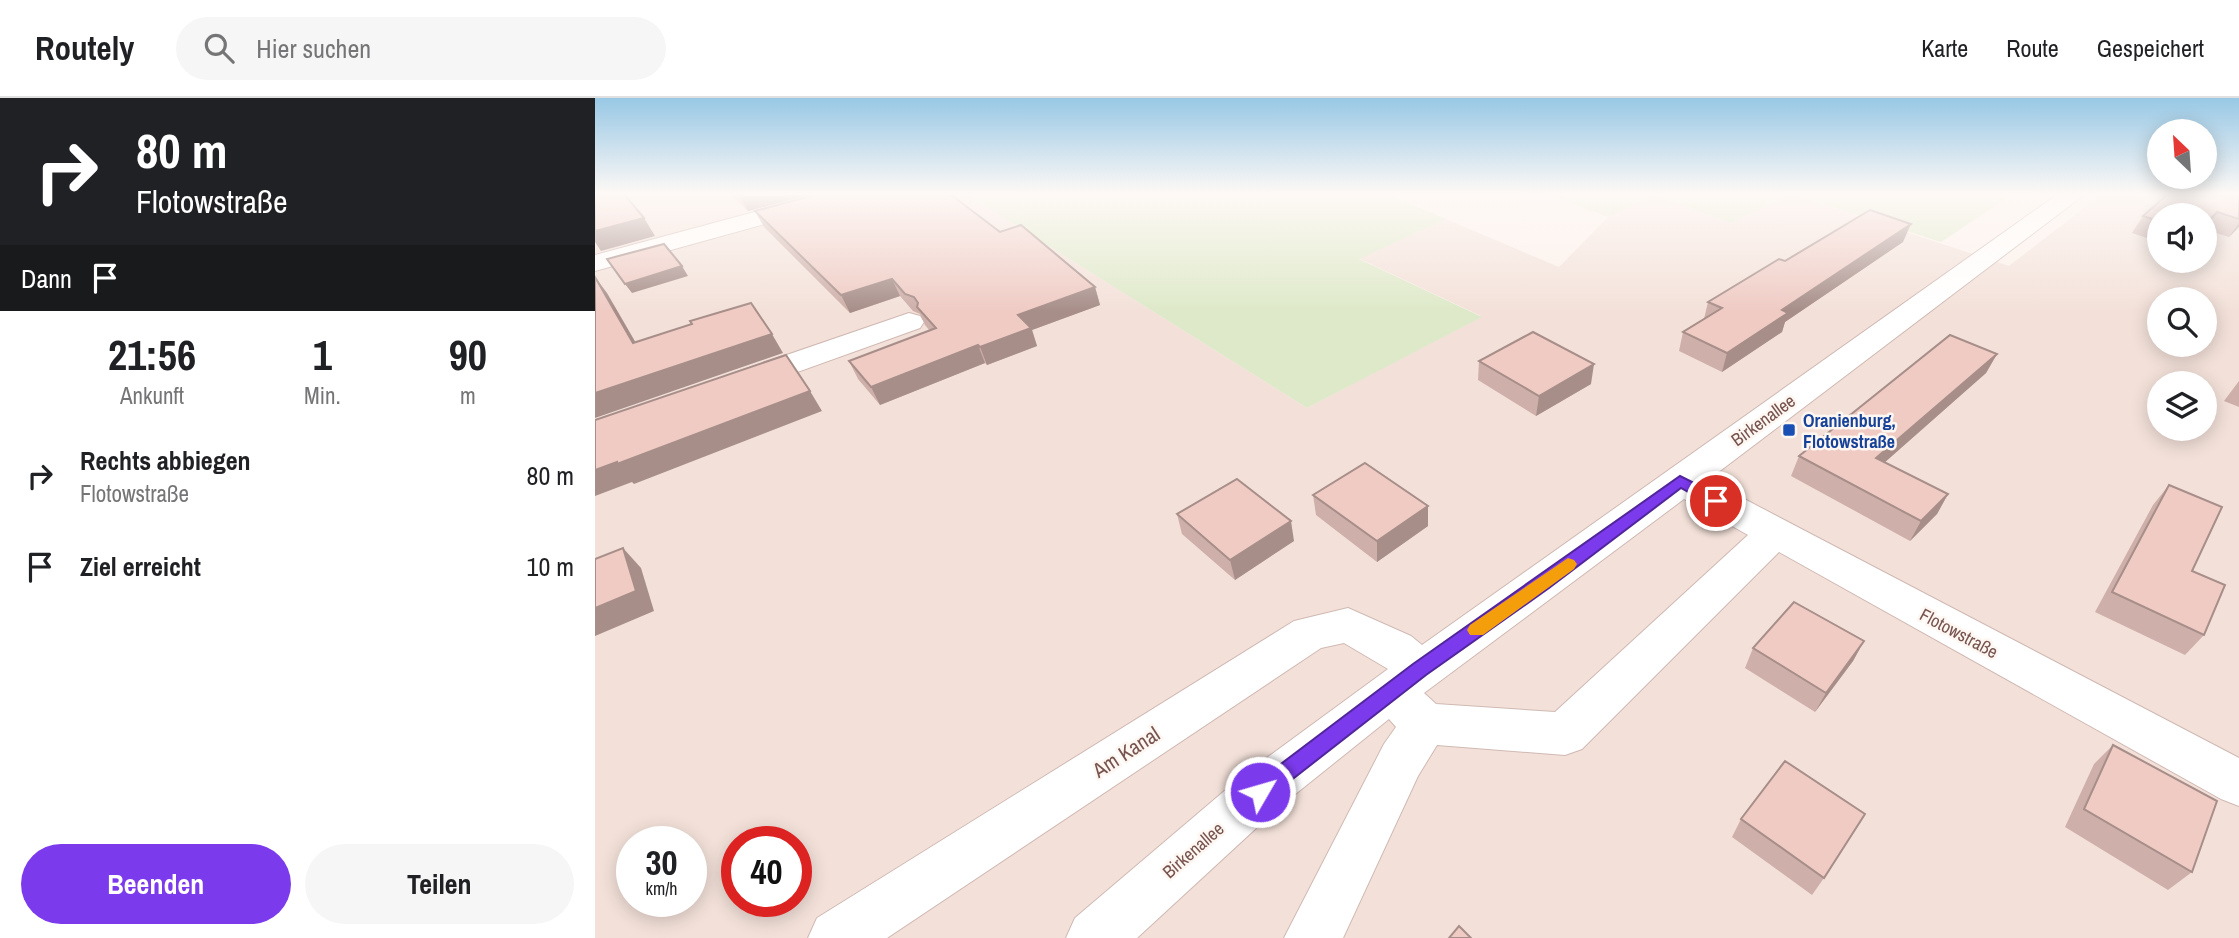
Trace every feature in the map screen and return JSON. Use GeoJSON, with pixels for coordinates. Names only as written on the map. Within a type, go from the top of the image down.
{"type":"FeatureCollection","features":[{"type":"Feature","properties":{"kind":"street"},"geometry":{"type":"LineString","coordinates":[[595,263],[704,233]]}},
{"type":"Feature","properties":{"kind":"street","name":"Birkenallee"},"geometry":{"type":"LineString","coordinates":[[1095,938],[1260,792],[1411,695],[1543,583],[2019,233]]}},
{"type":"Feature","properties":{"kind":"street"},"geometry":{"type":"LineString","coordinates":[[713,391],[909,322]]}},
{"type":"Feature","properties":{"kind":"street","name":"Flotowstraße"},"geometry":{"type":"LineString","coordinates":[[1680,481],[2239,783]]}},
{"type":"Feature","properties":{"kind":"street"},"geometry":{"type":"LineString","coordinates":[[1313,938],[1401,760],[1411,695],[1565,734],[1775,533]]}},
{"type":"Feature","properties":{"kind":"street","name":"Am Kanal"},"geometry":{"type":"LineString","coordinates":[[837,938],[1309,633],[1348,625],[1395,649],[1411,695]]}},
{"type":"Feature","properties":{"kind":"shaded area"},"geometry":{"type":"Polygon","coordinates":[[[595,233],[1028,233],[1307,408],[1481,316],[1358,258],[1414,233],[1479,233],[1559,267],[1592,233],[1910,233],[2009,266],[2051,233],[2147,233],[2147,273],[2217,273],[2217,233],[2239,233],[2239,938],[595,938],[595,233]]]}},
{"type":"Feature","properties":{"kind":"green space"},"geometry":{"type":"Polygon","coordinates":[[[1028,233],[1415,233],[1359,259],[1482,317],[1307,408],[1028,233]]]}},
{"type":"Feature","properties":{"kind":"green space"},"geometry":{"type":"Polygon","coordinates":[[[1914,233],[1954,233],[1941,242],[1914,233]]]}},
{"type":"Feature","properties":{"kind":"building"},"geometry":{"type":"Polygon","coordinates":[[[778,233],[1031,233],[1095,287],[1018,315],[1031,328],[980,347],[978,345],[871,387],[849,361],[936,328],[917,307],[918,303],[914,297],[905,294],[892,279],[841,295],[778,233]]]}},
{"type":"Feature","properties":{"kind":"building"},"geometry":{"type":"Polygon","coordinates":[[[1831,233],[1897,233],[1782,310],[1788,313],[1727,353],[1683,332],[1722,308],[1708,302],[1779,259],[1785,261],[1831,233]]]}},
{"type":"Feature","properties":{"kind":"building"},"geometry":{"type":"Polygon","coordinates":[[[664,244],[682,266],[625,284],[607,259],[664,244]]]}},
{"type":"Feature","properties":{"kind":"building"},"geometry":{"type":"Polygon","coordinates":[[[595,277],[633,343],[692,324],[690,321],[751,303],[772,334],[595,393],[595,277]]]}},
{"type":"Feature","properties":{"kind":"building"},"geometry":{"type":"Polygon","coordinates":[[[1533,332],[1594,364],[1539,396],[1479,361],[1533,332]]]}},
{"type":"Feature","properties":{"kind":"building"},"geometry":{"type":"Polygon","coordinates":[[[1950,335],[1997,354],[1876,458],[1948,494],[1921,521],[1799,456],[1950,335]]]}},
{"type":"Feature","properties":{"kind":"building"},"geometry":{"type":"Polygon","coordinates":[[[786,355],[810,391],[595,470],[595,420],[786,355]]]}},
{"type":"Feature","properties":{"kind":"building"},"geometry":{"type":"Polygon","coordinates":[[[1365,463],[1428,506],[1377,541],[1313,495],[1365,463]]]}},
{"type":"Feature","properties":{"kind":"building"},"geometry":{"type":"Polygon","coordinates":[[[1237,479],[1291,521],[1230,560],[1177,514],[1237,479]]]}},
{"type":"Feature","properties":{"kind":"building"},"geometry":{"type":"Polygon","coordinates":[[[2169,485],[2222,507],[2192,571],[2225,585],[2204,635],[2112,592],[2169,485]]]}},
{"type":"Feature","properties":{"kind":"building"},"geometry":{"type":"Polygon","coordinates":[[[623,548],[636,591],[595,608],[595,559],[623,548]]]}},
{"type":"Feature","properties":{"kind":"building"},"geometry":{"type":"Polygon","coordinates":[[[1794,602],[1864,641],[1826,693],[1753,648],[1794,602]]]}},
{"type":"Feature","properties":{"kind":"building"},"geometry":{"type":"Polygon","coordinates":[[[2113,745],[2217,801],[2192,872],[2084,809],[2113,745]]]}},
{"type":"Feature","properties":{"kind":"building"},"geometry":{"type":"Polygon","coordinates":[[[1785,761],[1865,814],[1824,878],[1741,819],[1785,761]]]}},
{"type":"Feature","properties":{"kind":"building"},"geometry":{"type":"Polygon","coordinates":[[[1459,926],[1471,938],[1449,938],[1459,926]]]}},
{"type":"Feature","properties":{"kind":"slow traffic"},"geometry":{"type":"LineString","coordinates":[[1476,630],[1568,564]]}},
{"type":"Feature","properties":{"kind":"place","name":"Oranienburg, Flotowstraße"},"geometry":{"type":"Point","coordinates":[1789,430]}},
{"type":"Feature","properties":{"kind":"route"},"geometry":{"type":"LineString","coordinates":[[1260,792],[1390,692],[1680,481],[1716,501]]}}]}
